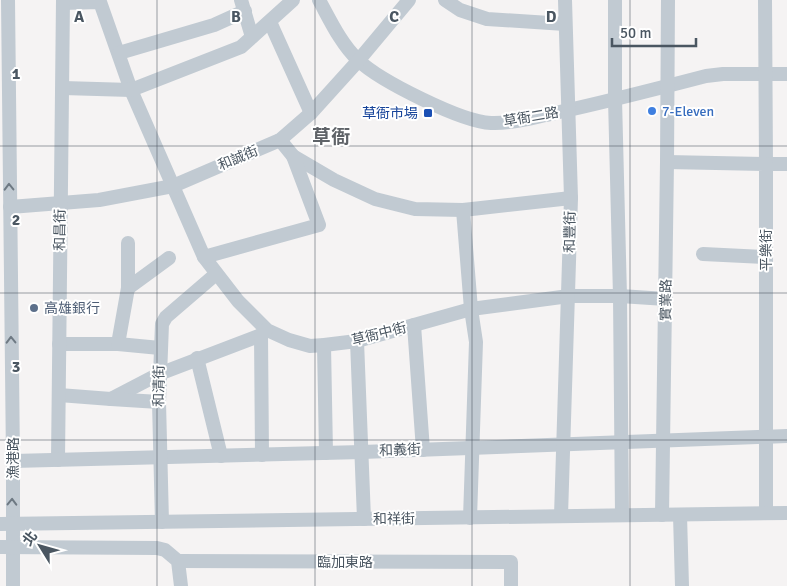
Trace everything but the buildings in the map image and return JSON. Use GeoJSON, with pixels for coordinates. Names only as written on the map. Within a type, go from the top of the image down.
{"type":"FeatureCollection","features":[{"type":"Feature","properties":{"kind":"street","name":"漁港路"},"geometry":{"type":"LineString","coordinates":[[8,0],[10,207],[5,287],[13,461],[6,524],[6,547],[13,586]]}},
{"type":"Feature","properties":{"kind":"street"},"geometry":{"type":"LineString","coordinates":[[62,88],[131,90],[241,47],[293,0]]}},
{"type":"Feature","properties":{"kind":"street","name":"草衙二路"},"geometry":{"type":"LineString","coordinates":[[319,0],[347,48],[376,75],[455,114],[472,120],[491,123],[515,121],[569,110],[706,76],[723,74],[787,74]]}},
{"type":"Feature","properties":{"kind":"street","name":"和誠街"},"geometry":{"type":"LineString","coordinates":[[10,207],[99,200],[173,186],[280,140],[312,113],[409,0]]}},
{"type":"Feature","properties":{"kind":"street"},"geometry":{"type":"LineString","coordinates":[[445,0],[460,10],[487,19],[565,24]]}},
{"type":"Feature","properties":{"kind":"street"},"geometry":{"type":"LineString","coordinates":[[566,0],[565,24],[571,198]]}},
{"type":"Feature","properties":{"kind":"street"},"geometry":{"type":"LineString","coordinates":[[615,0],[622,515]]}},
{"type":"Feature","properties":{"kind":"street","name":"實業路"},"geometry":{"type":"LineString","coordinates":[[662,515],[668,162],[668,0]]}},
{"type":"Feature","properties":{"kind":"street","name":"平樂街"},"geometry":{"type":"LineString","coordinates":[[765,0],[766,514]]}},
{"type":"Feature","properties":{"kind":"street","name":"草衙中街"},"geometry":{"type":"LineString","coordinates":[[62,2],[100,2],[131,90],[204,257],[264,332],[310,346],[324,345],[357,341],[471,308],[569,296],[620,296],[666,300]]}},
{"type":"Feature","properties":{"kind":"street","name":"和昌街"},"geometry":{"type":"LineString","coordinates":[[58,460],[62,2]]}},
{"type":"Feature","properties":{"kind":"street"},"geometry":{"type":"LineString","coordinates":[[119,53],[214,25],[243,6],[252,37]]}},
{"type":"Feature","properties":{"kind":"street"},"geometry":{"type":"LineString","coordinates":[[270,22],[312,113]]}},
{"type":"Feature","properties":{"kind":"street","name":"和豐街"},"geometry":{"type":"LineString","coordinates":[[280,140],[293,156],[334,180],[375,199],[414,210],[463,210],[571,198],[561,516]]}},
{"type":"Feature","properties":{"kind":"street"},"geometry":{"type":"LineString","coordinates":[[204,257],[319,225],[293,156]]}},
{"type":"Feature","properties":{"kind":"street"},"geometry":{"type":"LineString","coordinates":[[668,162],[787,164]]}},
{"type":"Feature","properties":{"kind":"street"},"geometry":{"type":"LineString","coordinates":[[463,210],[471,308],[476,342],[470,518]]}},
{"type":"Feature","properties":{"kind":"street"},"geometry":{"type":"LineString","coordinates":[[118,344],[128,288],[128,243]]}},
{"type":"Feature","properties":{"kind":"street"},"geometry":{"type":"LineString","coordinates":[[702,254],[766,257]]}},
{"type":"Feature","properties":{"kind":"street"},"geometry":{"type":"LineString","coordinates":[[128,288],[169,258]]}},
{"type":"Feature","properties":{"kind":"street","name":"和清街"},"geometry":{"type":"LineString","coordinates":[[162,522],[159,374],[162,324],[166,316],[216,274]]}},
{"type":"Feature","properties":{"kind":"street"},"geometry":{"type":"LineString","coordinates":[[414,325],[423,450]]}},
{"type":"Feature","properties":{"kind":"street"},"geometry":{"type":"LineString","coordinates":[[111,399],[159,374],[264,332],[262,455]]}},
{"type":"Feature","properties":{"kind":"street"},"geometry":{"type":"LineString","coordinates":[[357,341],[364,519]]}},
{"type":"Feature","properties":{"kind":"street"},"geometry":{"type":"LineString","coordinates":[[59,344],[118,344],[160,348]]}},
{"type":"Feature","properties":{"kind":"street"},"geometry":{"type":"LineString","coordinates":[[324,345],[326,453]]}},
{"type":"Feature","properties":{"kind":"street"},"geometry":{"type":"LineString","coordinates":[[197,358],[221,456]]}},
{"type":"Feature","properties":{"kind":"street"},"geometry":{"type":"LineString","coordinates":[[59,395],[159,402]]}},
{"type":"Feature","properties":{"kind":"street","name":"和義街"},"geometry":{"type":"LineString","coordinates":[[13,461],[362,452],[766,435],[787,436]]}},
{"type":"Feature","properties":{"kind":"street","name":"和祥街"},"geometry":{"type":"LineString","coordinates":[[6,524],[787,513]]}},
{"type":"Feature","properties":{"kind":"street"},"geometry":{"type":"LineString","coordinates":[[680,514],[682,586]]}},
{"type":"Feature","properties":{"kind":"street"},"geometry":{"type":"LineString","coordinates":[[6,547],[157,548],[165,550],[178,561],[181,586]]}},
{"type":"Feature","properties":{"kind":"street","name":"臨加東路"},"geometry":{"type":"LineString","coordinates":[[178,561],[511,562],[511,586]]}},
{"type":"Feature","properties":{"kind":"place","name":"7-Eleven"},"geometry":{"type":"Point","coordinates":[652,111]}},
{"type":"Feature","properties":{"kind":"place","name":"草衙市場"},"geometry":{"type":"Point","coordinates":[428,113]}},
{"type":"Feature","properties":{"kind":"place","name":"高雄銀行"},"geometry":{"type":"Point","coordinates":[34,308]}},
{"type":"Feature","properties":{"kind":"district","name":"草衙"},"geometry":{"type":"Point","coordinates":[331,137]}}]}
